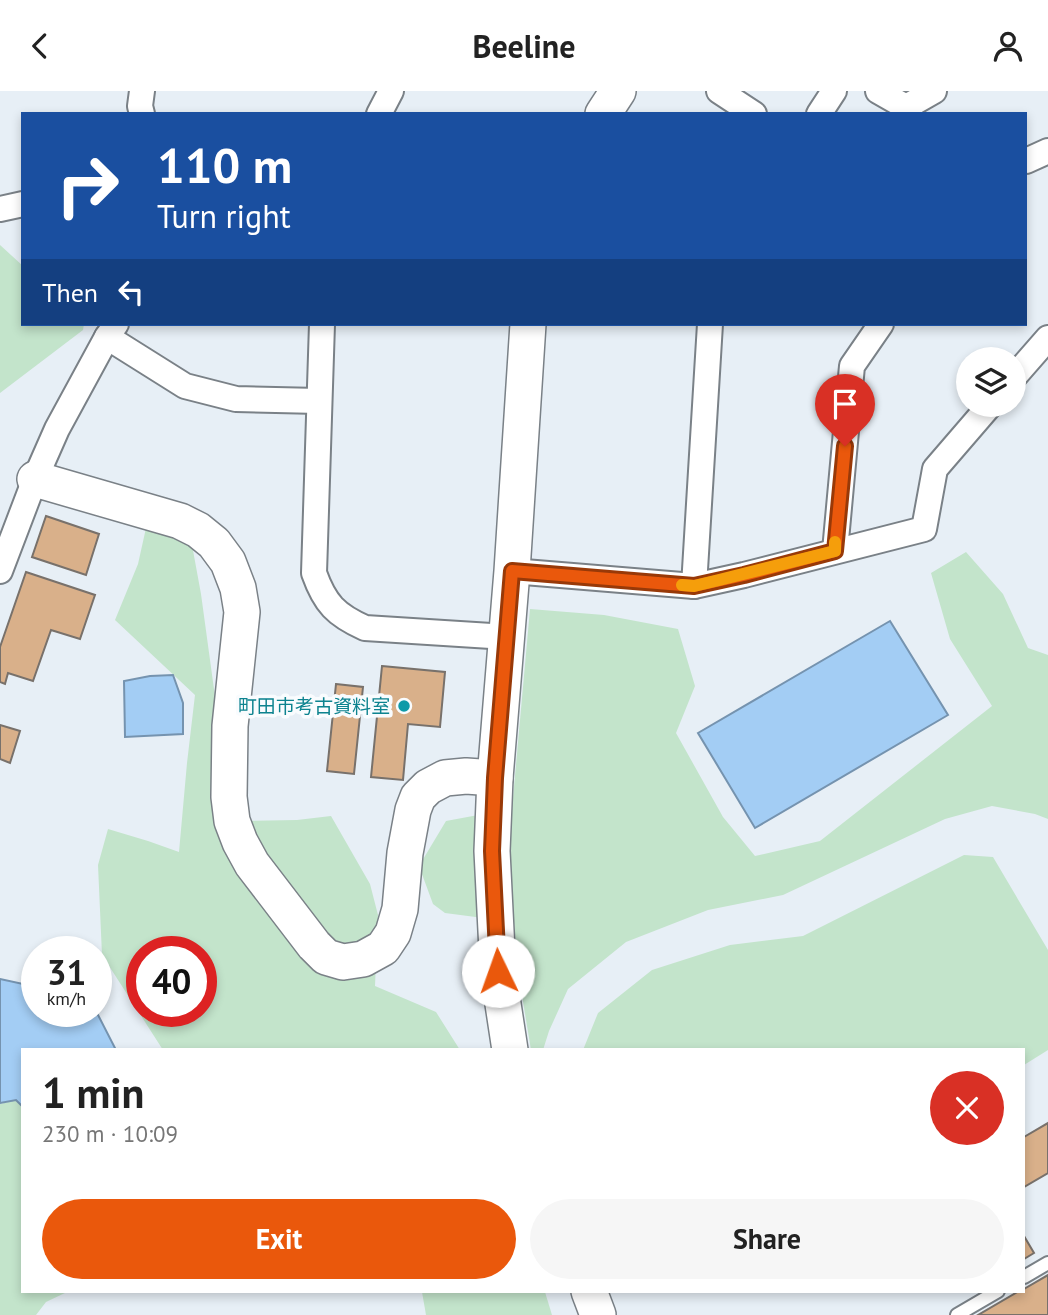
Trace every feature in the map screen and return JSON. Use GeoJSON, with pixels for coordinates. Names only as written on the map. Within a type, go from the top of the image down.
{"type":"FeatureCollection","features":[{"type":"Feature","properties":{"kind":"street"},"geometry":{"type":"LineString","coordinates":[[142,91],[142,112]]}},
{"type":"Feature","properties":{"kind":"street"},"geometry":{"type":"LineString","coordinates":[[380,112],[391,91]]}},
{"type":"Feature","properties":{"kind":"street"},"geometry":{"type":"LineString","coordinates":[[604,112],[618,91]]}},
{"type":"Feature","properties":{"kind":"street"},"geometry":{"type":"LineString","coordinates":[[719,91],[751,112]]}},
{"type":"Feature","properties":{"kind":"street"},"geometry":{"type":"LineString","coordinates":[[820,112],[834,91]]}},
{"type":"Feature","properties":{"kind":"street"},"geometry":{"type":"LineString","coordinates":[[878,91],[908,110],[934,91]]}},
{"type":"Feature","properties":{"kind":"street"},"geometry":{"type":"LineString","coordinates":[[1027,161],[1048,151]]}},
{"type":"Feature","properties":{"kind":"street"},"geometry":{"type":"LineString","coordinates":[[0,209],[21,204]]}},
{"type":"Feature","properties":{"kind":"street"},"geometry":{"type":"LineString","coordinates":[[322,326],[314,573],[321,594],[335,611],[365,628],[507,637]]}},
{"type":"Feature","properties":{"kind":"street"},"geometry":{"type":"LineString","coordinates":[[510,1048],[498,971],[492,851],[528,326]]}},
{"type":"Feature","properties":{"kind":"street"},"geometry":{"type":"LineString","coordinates":[[694,586],[710,326]]}},
{"type":"Feature","properties":{"kind":"street"},"geometry":{"type":"LineString","coordinates":[[835,551],[852,366],[880,326]]}},
{"type":"Feature","properties":{"kind":"street"},"geometry":{"type":"LineString","coordinates":[[0,571],[57,429],[111,330],[185,386],[236,399],[318,401]]}},
{"type":"Feature","properties":{"kind":"street"},"geometry":{"type":"LineString","coordinates":[[1026,363],[1048,338]]}},
{"type":"Feature","properties":{"kind":"street"},"geometry":{"type":"LineString","coordinates":[[512,571],[694,586],[924,529],[935,469],[980,417]]}},
{"type":"Feature","properties":{"kind":"street"},"geometry":{"type":"LineString","coordinates":[[35,479],[180,521],[198,530],[214,543],[228,562],[238,588],[242,613],[230,726],[229,797],[232,821],[252,864],[326,957],[343,962],[363,959],[383,948],[393,933],[400,909],[405,853],[418,797],[428,787],[445,778],[495,778]]}},
{"type":"Feature","properties":{"kind":"street"},"geometry":{"type":"LineString","coordinates":[[590,1293],[598,1315]]}},
{"type":"Feature","properties":{"kind":"lane"},"geometry":{"type":"LineString","coordinates":[[1025,1276],[1048,1263]]}},
{"type":"Feature","properties":{"kind":"lane"},"geometry":{"type":"LineString","coordinates":[[957,1315],[995,1293]]}},
{"type":"Feature","properties":{"kind":"green space"},"geometry":{"type":"Polygon","coordinates":[[[0,245],[21,264],[21,326],[84,326],[83,330],[0,393],[0,245]]]}},
{"type":"Feature","properties":{"kind":"green space"},"geometry":{"type":"Polygon","coordinates":[[[146,528],[190,534],[201,594],[232,821],[297,820],[331,816],[370,884],[378,915],[375,986],[436,1012],[459,1048],[162,1048],[148,1027],[217,1027],[217,936],[126,936],[126,992],[112,971],[112,936],[101,936],[98,865],[108,829],[179,852],[195,695],[115,620],[138,564],[146,528]]]}},
{"type":"Feature","properties":{"kind":"green space"},"geometry":{"type":"Polygon","coordinates":[[[966,552],[1003,594],[1028,648],[1048,655],[1048,819],[992,806],[945,819],[783,895],[708,910],[626,942],[568,989],[544,1048],[531,1048],[518,971],[514,922],[445,913],[433,904],[419,866],[446,821],[505,810],[513,798],[530,609],[604,615],[678,629],[695,686],[676,733],[723,817],[755,856],[820,841],[992,706],[950,639],[931,573],[966,552]]]}},
{"type":"Feature","properties":{"kind":"green space"},"geometry":{"type":"Polygon","coordinates":[[[964,855],[993,857],[1048,950],[1048,1050],[1025,1064],[1025,1048],[584,1048],[598,1013],[652,970],[730,945],[803,936],[964,855]]]}},
{"type":"Feature","properties":{"kind":"green space"},"geometry":{"type":"Polygon","coordinates":[[[16,1100],[21,1105],[21,1293],[65,1293],[46,1302],[36,1315],[0,1315],[0,1104],[16,1100]]]}},
{"type":"Feature","properties":{"kind":"green space"},"geometry":{"type":"Polygon","coordinates":[[[422,1293],[545,1293],[552,1315],[426,1315],[422,1293]]]}},
{"type":"Feature","properties":{"kind":"water"},"geometry":{"type":"Polygon","coordinates":[[[890,621],[948,715],[755,828],[698,733],[890,621]]]}},
{"type":"Feature","properties":{"kind":"water"},"geometry":{"type":"Polygon","coordinates":[[[173,675],[183,703],[183,734],[125,737],[124,681],[173,675]]]}},
{"type":"Feature","properties":{"kind":"water"},"geometry":{"type":"Polygon","coordinates":[[[0,979],[21,984],[21,1027],[104,1027],[115,1048],[21,1048],[21,1105],[16,1100],[0,1103],[0,979]]]}},
{"type":"Feature","properties":{"kind":"building"},"geometry":{"type":"Polygon","coordinates":[[[46,516],[99,534],[86,575],[32,557],[46,516]]]}},
{"type":"Feature","properties":{"kind":"building"},"geometry":{"type":"Polygon","coordinates":[[[26,572],[95,595],[80,639],[51,630],[33,681],[8,673],[5,684],[0,682],[0,647],[26,572]]]}},
{"type":"Feature","properties":{"kind":"building"},"geometry":{"type":"Polygon","coordinates":[[[382,666],[445,672],[440,727],[408,724],[403,780],[371,777],[382,666]]]}},
{"type":"Feature","properties":{"kind":"building"},"geometry":{"type":"Polygon","coordinates":[[[336,684],[363,687],[354,774],[327,771],[336,684]]]}},
{"type":"Feature","properties":{"kind":"building"},"geometry":{"type":"Polygon","coordinates":[[[0,725],[20,731],[10,763],[0,759],[0,725]]]}},
{"type":"Feature","properties":{"kind":"building"},"geometry":{"type":"Polygon","coordinates":[[[1048,1123],[1048,1173],[1025,1186],[1025,1136],[1048,1123]]]}},
{"type":"Feature","properties":{"kind":"building"},"geometry":{"type":"Polygon","coordinates":[[[1025,1238],[1034,1253],[1025,1258],[1025,1238]]]}},
{"type":"Feature","properties":{"kind":"building"},"geometry":{"type":"Polygon","coordinates":[[[1048,1275],[1048,1315],[978,1315],[1016,1293],[1025,1293],[1025,1288],[1048,1275]]]}},
{"type":"Feature","properties":{"kind":"slow traffic"},"geometry":{"type":"LineString","coordinates":[[682,585],[694,586],[744,575],[835,551],[835,542]]}},
{"type":"Feature","properties":{"kind":"place","name":"町田市考古資料室"},"geometry":{"type":"Point","coordinates":[404,706]}},
{"type":"Feature","properties":{"kind":"route"},"geometry":{"type":"LineString","coordinates":[[498,971],[492,851],[495,778],[512,571],[694,586],[835,551],[845,446]]}}]}
